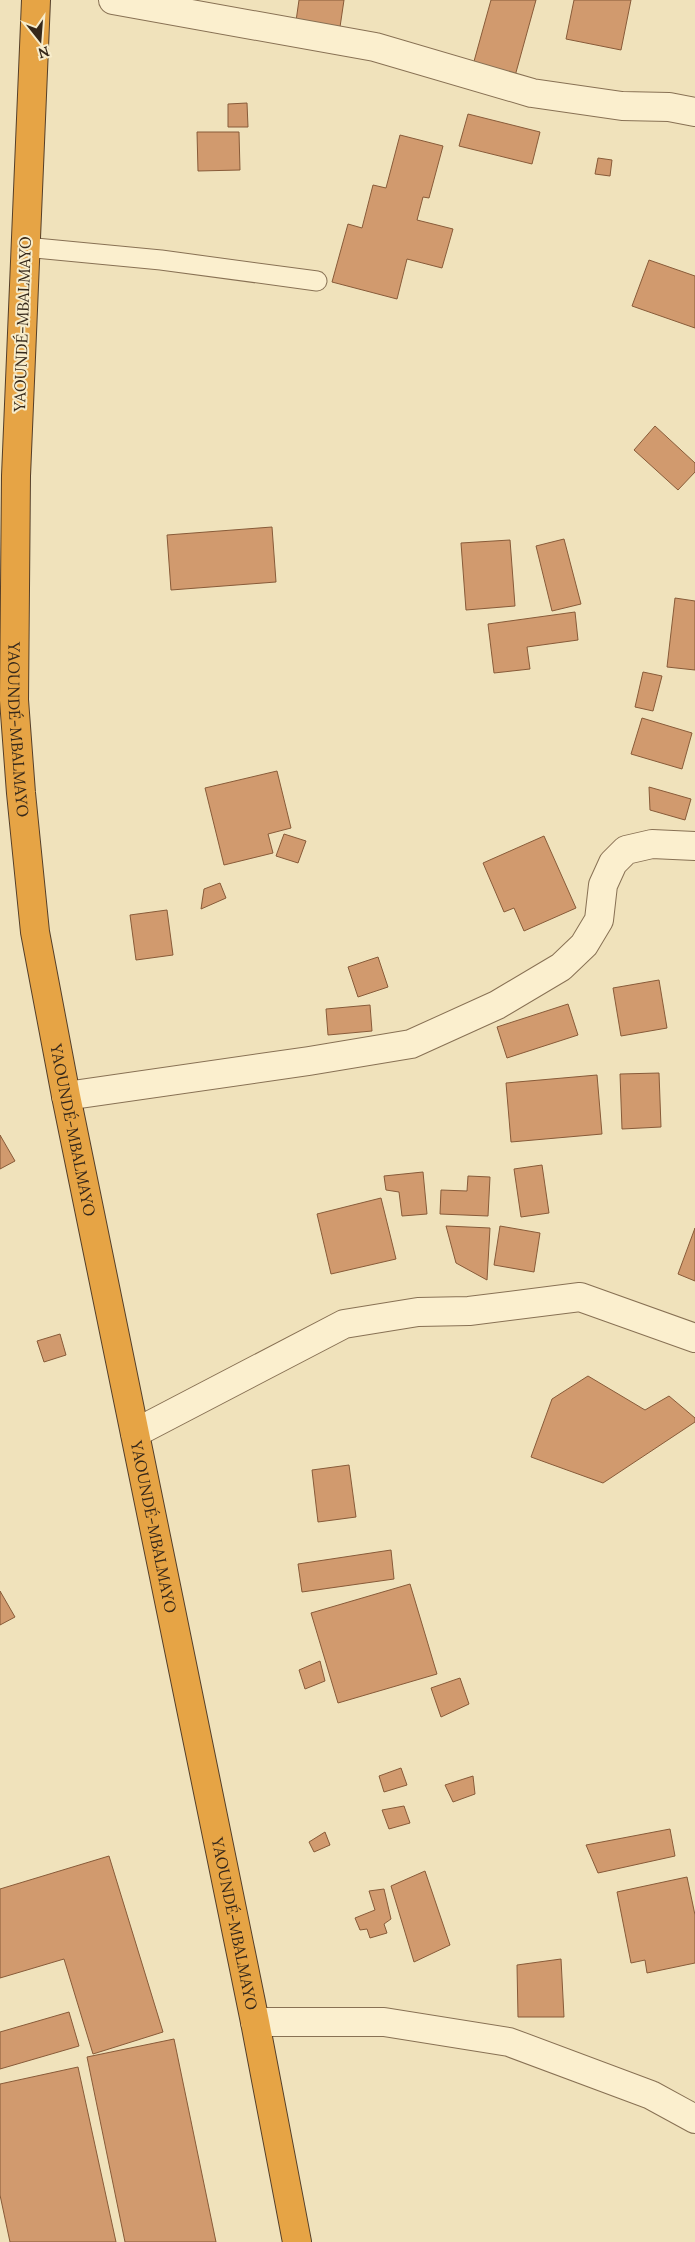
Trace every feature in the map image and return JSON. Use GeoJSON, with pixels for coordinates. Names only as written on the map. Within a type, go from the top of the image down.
{"type":"FeatureCollection","features":[{"type":"Feature","properties":{"kind":"highway","name":"YAOUNDÉ-MBALMAYO"},"geometry":{"type":"LineString","coordinates":[[36,0],[7,701],[21,793],[35,932],[134,1433],[255,2022],[297,2242]]}},
{"type":"Feature","properties":{"kind":"street"},"geometry":{"type":"LineString","coordinates":[[113,0],[374,46],[532,93],[622,106],[668,107],[695,112]]}},
{"type":"Feature","properties":{"kind":"street"},"geometry":{"type":"LineString","coordinates":[[66,1096],[309,1061],[411,1044],[497,1005],[561,967],[584,945],[599,920],[603,885],[613,863],[626,850],[652,844],[695,846]]}},
{"type":"Feature","properties":{"kind":"street"},"geometry":{"type":"LineString","coordinates":[[134,1433],[344,1324],[418,1312],[468,1311],[580,1297],[695,1338]]}},
{"type":"Feature","properties":{"kind":"street"},"geometry":{"type":"LineString","coordinates":[[255,2022],[384,2022],[509,2042],[651,2095],[695,2118]]}},
{"type":"Feature","properties":{"kind":"lane"},"geometry":{"type":"LineString","coordinates":[[25,248],[162,260],[317,281]]}},
{"type":"Feature","properties":{"kind":"building"},"geometry":{"type":"Polygon","coordinates":[[[299,0],[344,0],[340,27],[296,21],[299,0]]]}},
{"type":"Feature","properties":{"kind":"building"},"geometry":{"type":"Polygon","coordinates":[[[491,0],[536,0],[515,76],[473,65],[491,0]]]}},
{"type":"Feature","properties":{"kind":"building"},"geometry":{"type":"Polygon","coordinates":[[[574,0],[631,0],[621,50],[566,39],[574,0]]]}},
{"type":"Feature","properties":{"kind":"building"},"geometry":{"type":"Polygon","coordinates":[[[247,103],[248,127],[228,127],[228,104],[247,103]]]}},
{"type":"Feature","properties":{"kind":"building"},"geometry":{"type":"Polygon","coordinates":[[[468,114],[540,132],[532,164],[459,146],[468,114]]]}},
{"type":"Feature","properties":{"kind":"building"},"geometry":{"type":"Polygon","coordinates":[[[197,132],[239,132],[240,170],[198,171],[197,132]]]}},
{"type":"Feature","properties":{"kind":"building"},"geometry":{"type":"Polygon","coordinates":[[[400,135],[443,146],[429,198],[423,197],[417,220],[453,229],[442,268],[407,259],[397,299],[332,282],[348,224],[362,228],[373,185],[386,188],[400,135]]]}},
{"type":"Feature","properties":{"kind":"building"},"geometry":{"type":"Polygon","coordinates":[[[598,158],[612,160],[610,176],[595,174],[598,158]]]}},
{"type":"Feature","properties":{"kind":"building"},"geometry":{"type":"Polygon","coordinates":[[[649,260],[695,276],[695,328],[632,306],[649,260]]]}},
{"type":"Feature","properties":{"kind":"building"},"geometry":{"type":"Polygon","coordinates":[[[655,426],[695,463],[695,472],[678,490],[634,450],[655,426]]]}},
{"type":"Feature","properties":{"kind":"building"},"geometry":{"type":"Polygon","coordinates":[[[272,527],[276,582],[171,590],[167,535],[272,527]]]}},
{"type":"Feature","properties":{"kind":"building"},"geometry":{"type":"Polygon","coordinates":[[[564,539],[581,604],[552,611],[536,546],[564,539]]]}},
{"type":"Feature","properties":{"kind":"building"},"geometry":{"type":"Polygon","coordinates":[[[510,540],[515,606],[466,610],[461,543],[510,540]]]}},
{"type":"Feature","properties":{"kind":"building"},"geometry":{"type":"Polygon","coordinates":[[[675,598],[695,601],[695,670],[667,667],[675,598]]]}},
{"type":"Feature","properties":{"kind":"building"},"geometry":{"type":"Polygon","coordinates":[[[575,612],[578,640],[527,647],[530,669],[494,673],[488,624],[575,612]]]}},
{"type":"Feature","properties":{"kind":"building"},"geometry":{"type":"Polygon","coordinates":[[[643,672],[662,676],[653,711],[635,707],[643,672]]]}},
{"type":"Feature","properties":{"kind":"building"},"geometry":{"type":"Polygon","coordinates":[[[642,718],[692,733],[682,769],[631,754],[642,718]]]}},
{"type":"Feature","properties":{"kind":"building"},"geometry":{"type":"Polygon","coordinates":[[[277,771],[291,828],[268,834],[273,853],[224,865],[205,788],[277,771]]]}},
{"type":"Feature","properties":{"kind":"building"},"geometry":{"type":"Polygon","coordinates":[[[649,787],[691,799],[685,820],[650,810],[649,787]]]}},
{"type":"Feature","properties":{"kind":"building"},"geometry":{"type":"Polygon","coordinates":[[[284,834],[306,841],[298,863],[276,856],[284,834]]]}},
{"type":"Feature","properties":{"kind":"building"},"geometry":{"type":"Polygon","coordinates":[[[544,836],[576,908],[524,931],[514,908],[504,912],[483,863],[544,836]]]}},
{"type":"Feature","properties":{"kind":"building"},"geometry":{"type":"Polygon","coordinates":[[[220,883],[226,898],[201,909],[204,889],[220,883]]]}},
{"type":"Feature","properties":{"kind":"building"},"geometry":{"type":"Polygon","coordinates":[[[167,910],[173,955],[136,960],[130,915],[167,910]]]}},
{"type":"Feature","properties":{"kind":"building"},"geometry":{"type":"Polygon","coordinates":[[[378,957],[388,987],[358,997],[348,967],[378,957]]]}},
{"type":"Feature","properties":{"kind":"building"},"geometry":{"type":"Polygon","coordinates":[[[659,980],[667,1028],[621,1036],[613,988],[659,980]]]}},
{"type":"Feature","properties":{"kind":"building"},"geometry":{"type":"Polygon","coordinates":[[[568,1004],[578,1035],[507,1058],[497,1027],[568,1004]]]}},
{"type":"Feature","properties":{"kind":"building"},"geometry":{"type":"Polygon","coordinates":[[[370,1005],[372,1031],[328,1035],[326,1009],[370,1005]]]}},
{"type":"Feature","properties":{"kind":"building"},"geometry":{"type":"Polygon","coordinates":[[[659,1073],[661,1127],[622,1129],[620,1074],[659,1073]]]}},
{"type":"Feature","properties":{"kind":"building"},"geometry":{"type":"Polygon","coordinates":[[[597,1075],[602,1134],[511,1142],[506,1083],[597,1075]]]}},
{"type":"Feature","properties":{"kind":"building"},"geometry":{"type":"Polygon","coordinates":[[[0,1135],[15,1161],[0,1169],[0,1135]]]}},
{"type":"Feature","properties":{"kind":"building"},"geometry":{"type":"Polygon","coordinates":[[[542,1165],[549,1213],[521,1217],[514,1169],[542,1165]]]}},
{"type":"Feature","properties":{"kind":"building"},"geometry":{"type":"Polygon","coordinates":[[[423,1172],[427,1214],[402,1216],[399,1192],[386,1190],[384,1176],[423,1172]]]}},
{"type":"Feature","properties":{"kind":"building"},"geometry":{"type":"Polygon","coordinates":[[[468,1176],[490,1177],[488,1216],[440,1214],[441,1190],[467,1191],[468,1176]]]}},
{"type":"Feature","properties":{"kind":"building"},"geometry":{"type":"Polygon","coordinates":[[[381,1198],[396,1259],[331,1274],[317,1214],[381,1198]]]}},
{"type":"Feature","properties":{"kind":"building"},"geometry":{"type":"Polygon","coordinates":[[[446,1226],[490,1228],[487,1280],[456,1263],[446,1226]]]}},
{"type":"Feature","properties":{"kind":"building"},"geometry":{"type":"Polygon","coordinates":[[[500,1226],[540,1233],[534,1272],[494,1265],[500,1226]]]}},
{"type":"Feature","properties":{"kind":"building"},"geometry":{"type":"Polygon","coordinates":[[[695,1228],[695,1281],[678,1274],[695,1228]]]}},
{"type":"Feature","properties":{"kind":"building"},"geometry":{"type":"Polygon","coordinates":[[[60,1334],[66,1355],[44,1362],[37,1341],[60,1334]]]}},
{"type":"Feature","properties":{"kind":"building"},"geometry":{"type":"Polygon","coordinates":[[[588,1376],[645,1410],[669,1396],[695,1418],[695,1422],[603,1483],[531,1457],[552,1399],[588,1376]]]}},
{"type":"Feature","properties":{"kind":"building"},"geometry":{"type":"Polygon","coordinates":[[[349,1465],[356,1517],[318,1522],[312,1470],[349,1465]]]}},
{"type":"Feature","properties":{"kind":"building"},"geometry":{"type":"Polygon","coordinates":[[[391,1550],[394,1579],[302,1592],[298,1564],[391,1550]]]}},
{"type":"Feature","properties":{"kind":"building"},"geometry":{"type":"Polygon","coordinates":[[[410,1584],[437,1674],[338,1703],[311,1613],[410,1584]]]}},
{"type":"Feature","properties":{"kind":"building"},"geometry":{"type":"Polygon","coordinates":[[[0,1591],[15,1617],[0,1625],[0,1591]]]}},
{"type":"Feature","properties":{"kind":"building"},"geometry":{"type":"Polygon","coordinates":[[[320,1661],[325,1681],[305,1689],[299,1670],[320,1661]]]}},
{"type":"Feature","properties":{"kind":"building"},"geometry":{"type":"Polygon","coordinates":[[[460,1678],[469,1704],[441,1717],[431,1688],[460,1678]]]}},
{"type":"Feature","properties":{"kind":"building"},"geometry":{"type":"Polygon","coordinates":[[[401,1768],[407,1785],[384,1792],[379,1776],[401,1768]]]}},
{"type":"Feature","properties":{"kind":"building"},"geometry":{"type":"Polygon","coordinates":[[[473,1776],[475,1794],[453,1802],[445,1785],[473,1776]]]}},
{"type":"Feature","properties":{"kind":"building"},"geometry":{"type":"Polygon","coordinates":[[[404,1806],[410,1823],[389,1829],[382,1810],[404,1806]]]}},
{"type":"Feature","properties":{"kind":"building"},"geometry":{"type":"Polygon","coordinates":[[[670,1829],[675,1856],[598,1873],[586,1845],[670,1829]]]}},
{"type":"Feature","properties":{"kind":"building"},"geometry":{"type":"Polygon","coordinates":[[[325,1832],[330,1845],[314,1852],[309,1842],[325,1832]]]}},
{"type":"Feature","properties":{"kind":"building"},"geometry":{"type":"Polygon","coordinates":[[[109,1856],[163,2032],[93,2054],[64,1959],[0,1978],[0,1889],[109,1856]]]}},
{"type":"Feature","properties":{"kind":"building"},"geometry":{"type":"Polygon","coordinates":[[[425,1871],[450,1945],[414,1962],[391,1886],[425,1871]]]}},
{"type":"Feature","properties":{"kind":"building"},"geometry":{"type":"Polygon","coordinates":[[[687,1877],[695,1915],[695,1963],[647,1973],[645,1960],[631,1963],[617,1892],[687,1877]]]}},
{"type":"Feature","properties":{"kind":"building"},"geometry":{"type":"Polygon","coordinates":[[[384,1889],[391,1919],[384,1924],[387,1933],[370,1938],[367,1929],[360,1930],[355,1918],[375,1910],[369,1891],[384,1889]]]}},
{"type":"Feature","properties":{"kind":"building"},"geometry":{"type":"Polygon","coordinates":[[[561,1959],[564,2017],[518,2017],[517,1965],[561,1959]]]}},
{"type":"Feature","properties":{"kind":"building"},"geometry":{"type":"Polygon","coordinates":[[[69,2012],[79,2046],[0,2069],[0,2032],[69,2012]]]}},
{"type":"Feature","properties":{"kind":"building"},"geometry":{"type":"Polygon","coordinates":[[[174,2039],[216,2242],[125,2242],[87,2057],[174,2039]]]}},
{"type":"Feature","properties":{"kind":"building"},"geometry":{"type":"Polygon","coordinates":[[[78,2067],[116,2242],[10,2242],[0,2195],[0,2084],[78,2067]]]}}]}
